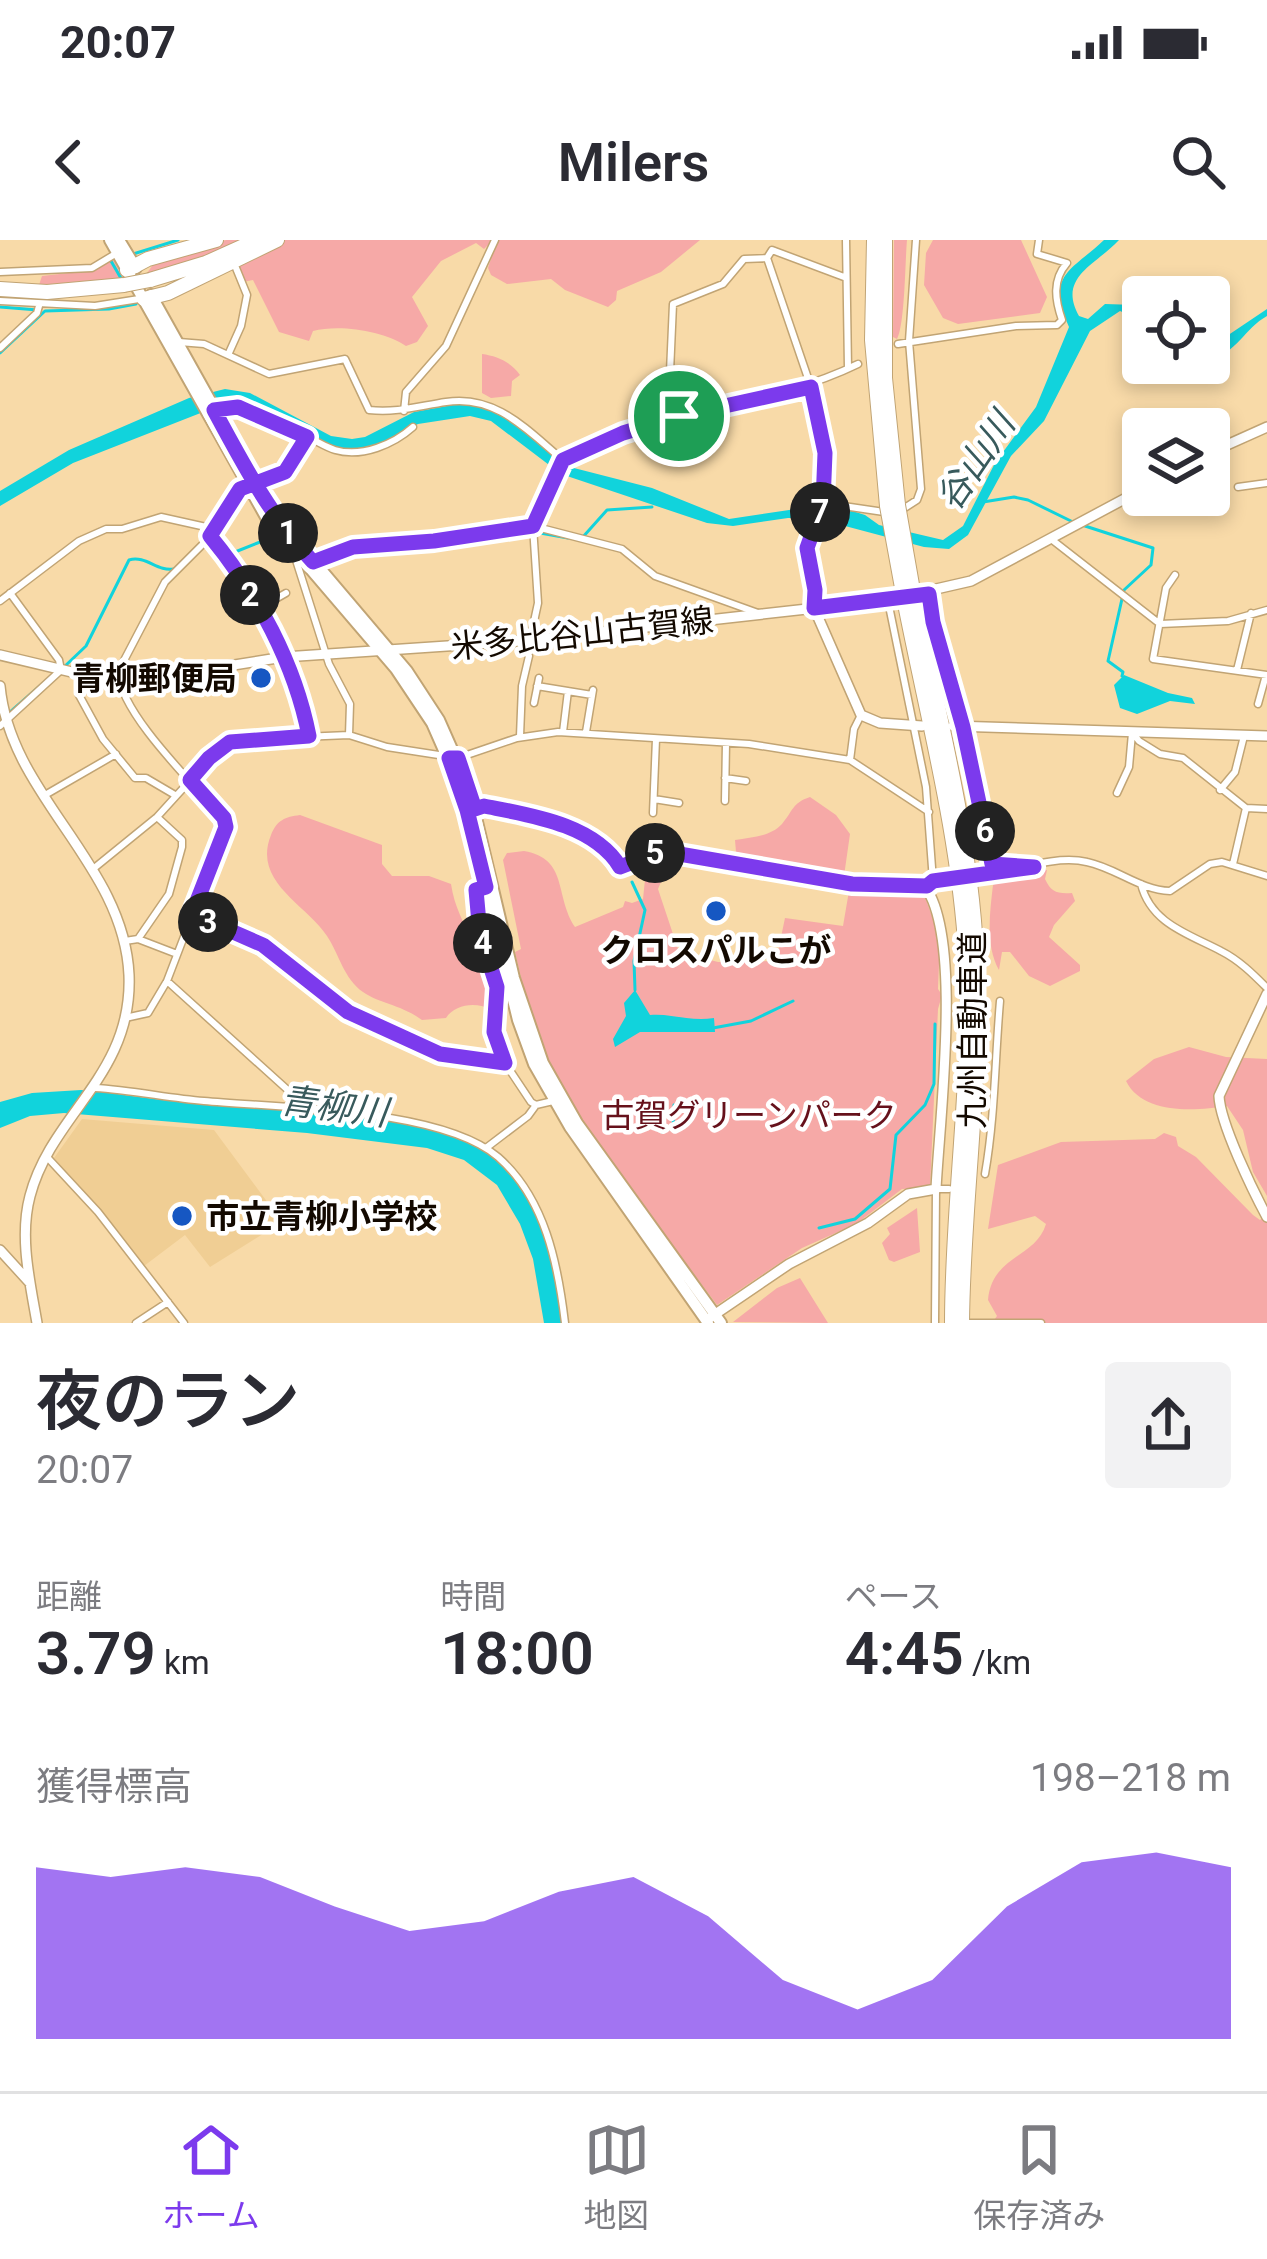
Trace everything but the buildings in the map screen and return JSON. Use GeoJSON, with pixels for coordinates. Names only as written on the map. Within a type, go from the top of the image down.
{"type":"FeatureCollection","features":[{"type":"Feature","properties":{"kind":"highway"},"geometry":{"type":"LineString","coordinates":[[0,287],[46,292],[127,275],[216,240]]}},
{"type":"Feature","properties":{"kind":"highway"},"geometry":{"type":"LineString","coordinates":[[127,275],[149,278],[206,263],[254,240]]}},
{"type":"Feature","properties":{"kind":"highway"},"geometry":{"type":"LineString","coordinates":[[148,299],[277,240]]}},
{"type":"Feature","properties":{"kind":"highway","name":"九州自動車道"},"geometry":{"type":"LineString","coordinates":[[870,240],[872,340],[892,505],[954,842],[966,960],[966,1059],[952,1323]]}},
{"type":"Feature","properties":{"kind":"highway","name":"九州自動車道"},"geometry":{"type":"LineString","coordinates":[[885,240],[885,378],[892,505]]}},
{"type":"Feature","properties":{"kind":"highway","name":"九州自動車道"},"geometry":{"type":"LineString","coordinates":[[910,603],[963,835],[975,941],[971,1323]]}},
{"type":"Feature","properties":{"kind":"main road"},"geometry":{"type":"LineString","coordinates":[[110,240],[118,246],[127,275],[176,342],[200,393]]}},
{"type":"Feature","properties":{"kind":"main road"},"geometry":{"type":"LineString","coordinates":[[148,299],[294,554],[362,630],[407,671],[454,758],[475,809],[514,979],[542,1063],[710,1321]]}},
{"type":"Feature","properties":{"kind":"main road"},"geometry":{"type":"LineString","coordinates":[[1230,444],[1267,428]]}},
{"type":"Feature","properties":{"kind":"main road"},"geometry":{"type":"LineString","coordinates":[[250,484],[385,650],[454,758],[518,1020],[554,1100],[710,1321]]}},
{"type":"Feature","properties":{"kind":"main road","name":"米多比谷山古賀線"},"geometry":{"type":"LineString","coordinates":[[0,655],[118,681],[284,657],[525,640],[887,600],[971,581],[1122,500]]}},
{"type":"Feature","properties":{"kind":"main road"},"geometry":{"type":"LineString","coordinates":[[814,608],[861,715],[880,723],[917,725]]}},
{"type":"Feature","properties":{"kind":"main road"},"geometry":{"type":"LineString","coordinates":[[348,651],[362,640],[362,630]]}},
{"type":"Feature","properties":{"kind":"main road"},"geometry":{"type":"LineString","coordinates":[[407,671],[408,658],[415,650]]}},
{"type":"Feature","properties":{"kind":"main road"},"geometry":{"type":"LineString","coordinates":[[0,655],[0,666]]}},
{"type":"Feature","properties":{"kind":"main road"},"geometry":{"type":"LineString","coordinates":[[0,686],[3,722],[116,911],[125,941],[129,984],[116,1049],[46,1156],[26,1212],[37,1323]]}},
{"type":"Feature","properties":{"kind":"main road"},"geometry":{"type":"LineString","coordinates":[[958,727],[1267,736]]}},
{"type":"Feature","properties":{"kind":"main road"},"geometry":{"type":"LineString","coordinates":[[620,867],[662,851],[852,884],[932,883],[942,923],[948,964],[936,1189],[908,1194],[868,1223],[789,1264],[710,1321]]}},
{"type":"Feature","properties":{"kind":"main road"},"geometry":{"type":"LineString","coordinates":[[1267,991],[1226,1076],[1219,1103],[1248,1182],[1267,1216]]}},
{"type":"Feature","properties":{"kind":"main road"},"geometry":{"type":"LineString","coordinates":[[0,1250],[30,1282]]}},
{"type":"Feature","properties":{"kind":"street"},"geometry":{"type":"LineString","coordinates":[[404,411],[406,392],[446,346],[495,240]]}},
{"type":"Feature","properties":{"kind":"street"},"geometry":{"type":"LineString","coordinates":[[846,240],[848,369]]}},
{"type":"Feature","properties":{"kind":"street"},"geometry":{"type":"LineString","coordinates":[[823,504],[879,513],[903,509],[917,500],[921,489],[909,341],[916,240]]}},
{"type":"Feature","properties":{"kind":"street"},"geometry":{"type":"LineString","coordinates":[[898,344],[1016,326],[1057,326],[1062,320],[1056,286],[1066,263],[1037,254],[1039,240]]}},
{"type":"Feature","properties":{"kind":"street"},"geometry":{"type":"LineString","coordinates":[[0,272],[98,267],[118,246]]}},
{"type":"Feature","properties":{"kind":"street"},"geometry":{"type":"LineString","coordinates":[[814,608],[807,548],[823,504],[825,453],[811,387],[767,259],[772,250],[844,277]]}},
{"type":"Feature","properties":{"kind":"street"},"geometry":{"type":"LineString","coordinates":[[679,416],[670,372],[673,304],[723,284],[744,260],[767,259]]}},
{"type":"Feature","properties":{"kind":"street"},"geometry":{"type":"LineString","coordinates":[[228,355],[241,326],[247,295],[236,268]]}},
{"type":"Feature","properties":{"kind":"street"},"geometry":{"type":"LineString","coordinates":[[36,273],[37,284]]}},
{"type":"Feature","properties":{"kind":"street"},"geometry":{"type":"LineString","coordinates":[[0,301],[95,307],[148,299]]}},
{"type":"Feature","properties":{"kind":"street"},"geometry":{"type":"LineString","coordinates":[[0,348],[38,313],[38,301]]}},
{"type":"Feature","properties":{"kind":"street"},"geometry":{"type":"LineString","coordinates":[[176,342],[195,341],[269,374],[345,359],[369,410],[404,411],[462,400],[493,406],[563,460]]}},
{"type":"Feature","properties":{"kind":"street"},"geometry":{"type":"LineString","coordinates":[[520,737],[522,686],[529,656],[525,640],[538,603],[533,526],[563,460],[623,433],[679,416],[811,387],[858,364]]}},
{"type":"Feature","properties":{"kind":"street"},"geometry":{"type":"LineString","coordinates":[[210,409],[238,407],[330,448],[356,452],[391,442],[413,427]]}},
{"type":"Feature","properties":{"kind":"street"},"geometry":{"type":"LineString","coordinates":[[125,1018],[148,1013],[167,981],[226,827],[224,818],[142,723],[118,681],[118,672],[165,582],[212,533],[228,503],[250,484],[285,472],[307,437]]}},
{"type":"Feature","properties":{"kind":"street"},"geometry":{"type":"LineString","coordinates":[[1238,488],[1267,484]]}},
{"type":"Feature","properties":{"kind":"street"},"geometry":{"type":"LineString","coordinates":[[0,601],[79,541],[106,529],[161,518],[212,533],[284,657],[309,736]]}},
{"type":"Feature","properties":{"kind":"street"},"geometry":{"type":"LineString","coordinates":[[313,562],[353,547],[533,526],[622,548],[655,576],[760,614]]}},
{"type":"Feature","properties":{"kind":"street"},"geometry":{"type":"LineString","coordinates":[[1051,539],[1160,624],[1228,621],[1267,610]]}},
{"type":"Feature","properties":{"kind":"street"},"geometry":{"type":"LineString","coordinates":[[294,554],[327,653],[350,704],[349,735]]}},
{"type":"Feature","properties":{"kind":"street"},"geometry":{"type":"LineString","coordinates":[[1175,575],[1166,588],[1153,659],[1266,675],[1258,704]]}},
{"type":"Feature","properties":{"kind":"street"},"geometry":{"type":"LineString","coordinates":[[258,608],[283,594],[275,584]]}},
{"type":"Feature","properties":{"kind":"street"},"geometry":{"type":"LineString","coordinates":[[3,722],[61,670],[10,593]]}},
{"type":"Feature","properties":{"kind":"street"},"geometry":{"type":"LineString","coordinates":[[929,594],[992,864],[1034,867]]}},
{"type":"Feature","properties":{"kind":"street"},"geometry":{"type":"LineString","coordinates":[[887,600],[917,725],[929,812],[932,883],[1068,860],[1090,862],[1161,891],[1175,890],[1210,864],[1233,864],[1267,875]]}},
{"type":"Feature","properties":{"kind":"street"},"geometry":{"type":"LineString","coordinates":[[1238,670],[1251,613]]}},
{"type":"Feature","properties":{"kind":"street"},"geometry":{"type":"LineString","coordinates":[[98,678],[79,695],[103,739],[135,778],[146,778],[175,795]]}},
{"type":"Feature","properties":{"kind":"street"},"geometry":{"type":"LineString","coordinates":[[534,703],[538,682],[593,693],[586,732]]}},
{"type":"Feature","properties":{"kind":"street"},"geometry":{"type":"LineString","coordinates":[[562,732],[568,691]]}},
{"type":"Feature","properties":{"kind":"street"},"geometry":{"type":"LineString","coordinates":[[850,760],[861,715]]}},
{"type":"Feature","properties":{"kind":"street"},"geometry":{"type":"LineString","coordinates":[[93,869],[157,818],[209,758],[230,742],[309,736],[349,735],[454,758],[520,737],[562,732],[727,742],[850,760],[929,812]]}},
{"type":"Feature","properties":{"kind":"street"},"geometry":{"type":"LineString","coordinates":[[1132,732],[1160,754],[1183,758],[1246,808],[1267,809]]}},
{"type":"Feature","properties":{"kind":"street"},"geometry":{"type":"LineString","coordinates":[[1118,793],[1129,766],[1132,732]]}},
{"type":"Feature","properties":{"kind":"street"},"geometry":{"type":"LineString","coordinates":[[1220,790],[1235,772],[1244,736]]}},
{"type":"Feature","properties":{"kind":"street"},"geometry":{"type":"LineString","coordinates":[[653,813],[656,739]]}},
{"type":"Feature","properties":{"kind":"street"},"geometry":{"type":"LineString","coordinates":[[724,801],[727,742]]}},
{"type":"Feature","properties":{"kind":"street"},"geometry":{"type":"LineString","coordinates":[[45,795],[116,754]]}},
{"type":"Feature","properties":{"kind":"street"},"geometry":{"type":"LineString","coordinates":[[725,778],[746,781]]}},
{"type":"Feature","properties":{"kind":"street"},"geometry":{"type":"LineString","coordinates":[[654,799],[679,802]]}},
{"type":"Feature","properties":{"kind":"street"},"geometry":{"type":"LineString","coordinates":[[475,809],[484,806],[551,821],[593,841],[620,867]]}},
{"type":"Feature","properties":{"kind":"street"},"geometry":{"type":"LineString","coordinates":[[1233,864],[1246,808]]}},
{"type":"Feature","properties":{"kind":"street"},"geometry":{"type":"LineString","coordinates":[[138,939],[169,894],[182,847],[182,840],[157,818]]}},
{"type":"Feature","properties":{"kind":"street"},"geometry":{"type":"LineString","coordinates":[[1141,884],[1149,903],[1169,925],[1240,962],[1267,991]]}},
{"type":"Feature","properties":{"kind":"street"},"geometry":{"type":"LineString","coordinates":[[486,887],[476,890],[480,934],[497,987],[494,1032],[505,1063],[536,1105]]}},
{"type":"Feature","properties":{"kind":"street"},"geometry":{"type":"LineString","coordinates":[[192,914],[263,945],[348,1012],[440,1054],[505,1063]]}},
{"type":"Feature","properties":{"kind":"street"},"geometry":{"type":"LineString","coordinates":[[125,941],[138,939],[177,954]]}},
{"type":"Feature","properties":{"kind":"street"},"geometry":{"type":"LineString","coordinates":[[167,981],[311,1111]]}},
{"type":"Feature","properties":{"kind":"street"},"geometry":{"type":"LineString","coordinates":[[976,1178],[988,1173],[992,1041],[1000,1001]]}},
{"type":"Feature","properties":{"kind":"street"},"geometry":{"type":"LineString","coordinates":[[93,1090],[436,1128],[486,1148],[520,1181],[539,1216],[560,1283],[565,1323]]}},
{"type":"Feature","properties":{"kind":"street"},"geometry":{"type":"LineString","coordinates":[[486,1148],[536,1105],[554,1100]]}},
{"type":"Feature","properties":{"kind":"street"},"geometry":{"type":"LineString","coordinates":[[46,1156],[98,1212],[184,1323]]}},
{"type":"Feature","properties":{"kind":"street"},"geometry":{"type":"LineString","coordinates":[[935,1323],[936,1189],[949,1189]]}},
{"type":"Feature","properties":{"kind":"street"},"geometry":{"type":"LineString","coordinates":[[136,1323],[168,1302]]}},
{"type":"Feature","properties":{"kind":"street"},"geometry":{"type":"LineString","coordinates":[[971,1323],[1041,1323]]}},
{"type":"Feature","properties":{"kind":"shaded area"},"geometry":{"type":"Polygon","coordinates":[[[82,1119],[214,1130],[282,1222],[210,1267],[185,1235],[144,1266],[54,1158],[82,1119]]]}},
{"type":"Feature","properties":{"kind":"green space"},"geometry":{"type":"Polygon","coordinates":[[[226,240],[244,240],[200,259],[147,273],[155,262],[226,240]]]}},
{"type":"Feature","properties":{"kind":"green space"},"geometry":{"type":"Polygon","coordinates":[[[282,240],[493,240],[484,249],[476,243],[441,261],[412,297],[428,326],[417,342],[406,346],[386,336],[348,329],[313,331],[309,341],[279,332],[253,280],[243,282],[233,267],[282,240]]]}},
{"type":"Feature","properties":{"kind":"green space"},"geometry":{"type":"Polygon","coordinates":[[[497,240],[700,240],[661,272],[617,291],[608,307],[565,290],[551,279],[507,284],[491,275],[488,268],[497,240]]]}},
{"type":"Feature","properties":{"kind":"green space"},"geometry":{"type":"Polygon","coordinates":[[[894,240],[907,240],[897,339],[893,337],[894,240]]]}},
{"type":"Feature","properties":{"kind":"green space"},"geometry":{"type":"Polygon","coordinates":[[[933,240],[1021,240],[1047,297],[1040,313],[958,324],[943,318],[924,285],[926,253],[933,240]]]}},
{"type":"Feature","properties":{"kind":"green space"},"geometry":{"type":"Polygon","coordinates":[[[112,258],[123,278],[39,285],[42,276],[95,270],[112,258]]]}},
{"type":"Feature","properties":{"kind":"green space"},"geometry":{"type":"Polygon","coordinates":[[[482,354],[503,360],[520,375],[512,381],[511,396],[491,398],[482,393],[482,354]]]}},
{"type":"Feature","properties":{"kind":"green space"},"geometry":{"type":"Polygon","coordinates":[[[810,797],[836,815],[850,834],[844,876],[736,852],[735,840],[772,832],[796,805],[810,797]]]}},
{"type":"Feature","properties":{"kind":"green space"},"geometry":{"type":"Polygon","coordinates":[[[300,815],[382,845],[382,864],[392,876],[429,876],[451,884],[487,974],[490,1009],[466,1006],[446,1018],[422,1020],[356,987],[327,936],[284,891],[269,866],[273,830],[282,820],[300,815]]]}},
{"type":"Feature","properties":{"kind":"green space","name":"古賀グリーンパーク"},"geometry":{"type":"Polygon","coordinates":[[[507,853],[538,855],[554,870],[575,927],[623,907],[625,901],[643,899],[646,870],[666,861],[658,889],[679,952],[718,962],[776,961],[785,918],[843,926],[849,891],[887,895],[922,889],[940,938],[938,989],[942,995],[930,1188],[902,1189],[856,1224],[802,1248],[717,1305],[574,1114],[536,1042],[515,952],[521,949],[503,860],[507,853]]]}},
{"type":"Feature","properties":{"kind":"green space"},"geometry":{"type":"Polygon","coordinates":[[[1047,870],[1050,887],[1072,893],[1075,901],[1049,937],[1080,965],[1080,971],[1050,986],[1029,976],[1010,952],[1002,952],[999,970],[990,928],[993,885],[1010,876],[1047,870]]]}},
{"type":"Feature","properties":{"kind":"green space"},"geometry":{"type":"Polygon","coordinates":[[[1189,1047],[1226,1057],[1267,1059],[1267,1196],[1253,1172],[1243,1130],[1227,1106],[1157,1105],[1144,1100],[1126,1081],[1154,1059],[1189,1047]]]}},
{"type":"Feature","properties":{"kind":"green space"},"geometry":{"type":"Polygon","coordinates":[[[1164,1133],[1176,1137],[1178,1146],[1196,1157],[1253,1215],[1260,1220],[1267,1213],[1267,1323],[992,1323],[997,1316],[988,1300],[997,1274],[1033,1244],[1046,1224],[1035,1216],[988,1229],[998,1165],[1061,1142],[1155,1139],[1164,1133]]]}},
{"type":"Feature","properties":{"kind":"green space"},"geometry":{"type":"Polygon","coordinates":[[[917,1208],[920,1252],[889,1260],[882,1243],[890,1234],[887,1228],[917,1208]]]}},
{"type":"Feature","properties":{"kind":"green space"},"geometry":{"type":"Polygon","coordinates":[[[800,1278],[828,1323],[733,1322],[777,1288],[800,1278]]]}},
{"type":"Feature","properties":{"kind":"water"},"geometry":{"type":"Polygon","coordinates":[[[1104,240],[1119,240],[1076,281],[1073,303],[1079,316],[1088,319],[1105,304],[1122,305],[1122,312],[1090,331],[1044,421],[1011,456],[968,535],[949,549],[924,547],[815,518],[733,526],[707,523],[561,474],[491,421],[470,416],[418,424],[378,445],[351,451],[255,411],[221,405],[73,463],[0,506],[0,491],[69,450],[189,398],[225,389],[250,393],[331,436],[352,439],[414,412],[463,403],[490,408],[570,467],[652,488],[729,519],[816,506],[843,508],[879,525],[943,540],[963,526],[995,463],[1036,407],[1069,327],[1060,296],[1072,268],[1104,240]]]}},
{"type":"Feature","properties":{"kind":"water"},"geometry":{"type":"Polygon","coordinates":[[[1267,309],[1267,316],[1230,349],[1230,334],[1267,309]]]}},
{"type":"Feature","properties":{"kind":"water"},"geometry":{"type":"Polygon","coordinates":[[[1124,675],[1192,698],[1195,704],[1170,701],[1137,714],[1120,708],[1114,685],[1124,675]]]}},
{"type":"Feature","properties":{"kind":"water"},"geometry":{"type":"Polygon","coordinates":[[[635,990],[650,1015],[714,1018],[715,1032],[640,1032],[615,1047],[613,1039],[626,1016],[624,1003],[635,990]]]}},
{"type":"Feature","properties":{"kind":"water"},"geometry":{"type":"Polygon","coordinates":[[[81,1090],[388,1120],[467,1141],[510,1173],[534,1212],[550,1255],[562,1323],[544,1323],[533,1259],[520,1224],[497,1185],[464,1160],[427,1148],[307,1133],[64,1113],[30,1116],[0,1128],[0,1102],[32,1093],[81,1090]]]}},
{"type":"Feature","properties":{"kind":"waterway"},"geometry":{"type":"LineString","coordinates":[[130,255],[178,240]]}},
{"type":"Feature","properties":{"kind":"waterway"},"geometry":{"type":"LineString","coordinates":[[111,261],[122,280]]}},
{"type":"Feature","properties":{"kind":"waterway"},"geometry":{"type":"LineString","coordinates":[[0,353],[45,311],[136,304]]}},
{"type":"Feature","properties":{"kind":"waterway"},"geometry":{"type":"LineString","coordinates":[[0,307],[38,310]]}},
{"type":"Feature","properties":{"kind":"waterway"},"geometry":{"type":"LineString","coordinates":[[274,481],[285,475]]}},
{"type":"Feature","properties":{"kind":"waterway","name":"谷山川"},"geometry":{"type":"LineString","coordinates":[[983,502],[1014,497],[1028,500],[1075,523]]}},
{"type":"Feature","properties":{"kind":"waterway"},"geometry":{"type":"LineString","coordinates":[[582,538],[607,510],[652,507]]}},
{"type":"Feature","properties":{"kind":"waterway"},"geometry":{"type":"LineString","coordinates":[[214,537],[232,508]]}},
{"type":"Feature","properties":{"kind":"waterway"},"geometry":{"type":"LineString","coordinates":[[1085,526],[1153,548],[1151,565],[1124,590],[1108,661],[1122,676]]}},
{"type":"Feature","properties":{"kind":"waterway"},"geometry":{"type":"LineString","coordinates":[[324,561],[362,551],[443,546],[529,531],[568,538]]}},
{"type":"Feature","properties":{"kind":"waterway"},"geometry":{"type":"LineString","coordinates":[[230,554],[260,542],[296,560]]}},
{"type":"Feature","properties":{"kind":"waterway"},"geometry":{"type":"LineString","coordinates":[[64,667],[86,646],[129,560],[174,569]]}},
{"type":"Feature","properties":{"kind":"waterway"},"geometry":{"type":"LineString","coordinates":[[9,713],[56,672]]}},
{"type":"Feature","properties":{"kind":"waterway"},"geometry":{"type":"LineString","coordinates":[[632,882],[645,910],[634,961],[635,990]]}},
{"type":"Feature","properties":{"kind":"waterway"},"geometry":{"type":"LineString","coordinates":[[713,1028],[751,1021],[793,1001]]}},
{"type":"Feature","properties":{"kind":"waterway"},"geometry":{"type":"LineString","coordinates":[[819,1228],[855,1219],[890,1189],[896,1135],[925,1105],[934,1084],[935,1024]]}},
{"type":"Feature","properties":{"kind":"waterway"},"geometry":{"type":"LineString","coordinates":[[662,1132],[673,1127],[674,1105]]}},
{"type":"Feature","properties":{"kind":"place","name":"青柳郵便局"},"geometry":{"type":"Point","coordinates":[261,678]}},
{"type":"Feature","properties":{"kind":"place","name":"クロスパルこが"},"geometry":{"type":"Point","coordinates":[716,911]}},
{"type":"Feature","properties":{"kind":"place","name":"市立青柳小学校"},"geometry":{"type":"Point","coordinates":[182,1216]}},
{"type":"Feature","properties":{"kind":"route"},"geometry":{"type":"LineString","coordinates":[[679,416],[623,433],[563,460],[533,526],[353,547],[313,562],[273,513],[254,482],[214,410],[238,407],[307,437],[285,472],[254,482],[240,489],[210,536],[281,646],[309,736],[230,742],[190,780],[224,818],[226,827],[192,914],[263,945],[348,1012],[440,1054],[505,1063],[494,1032],[497,987],[480,934],[476,890],[486,887],[449,758],[458,758],[475,809],[484,806],[551,821],[593,841],[620,867],[662,851],[882,887],[927,886],[933,881],[1034,867],[992,864],[929,594],[814,608],[807,548],[823,503],[825,453],[811,387],[679,416]]}},
{"type":"Feature","properties":{"kind":"water label","name":"青柳川"},"geometry":{"type":"Point","coordinates":[334,1106]}}]}
